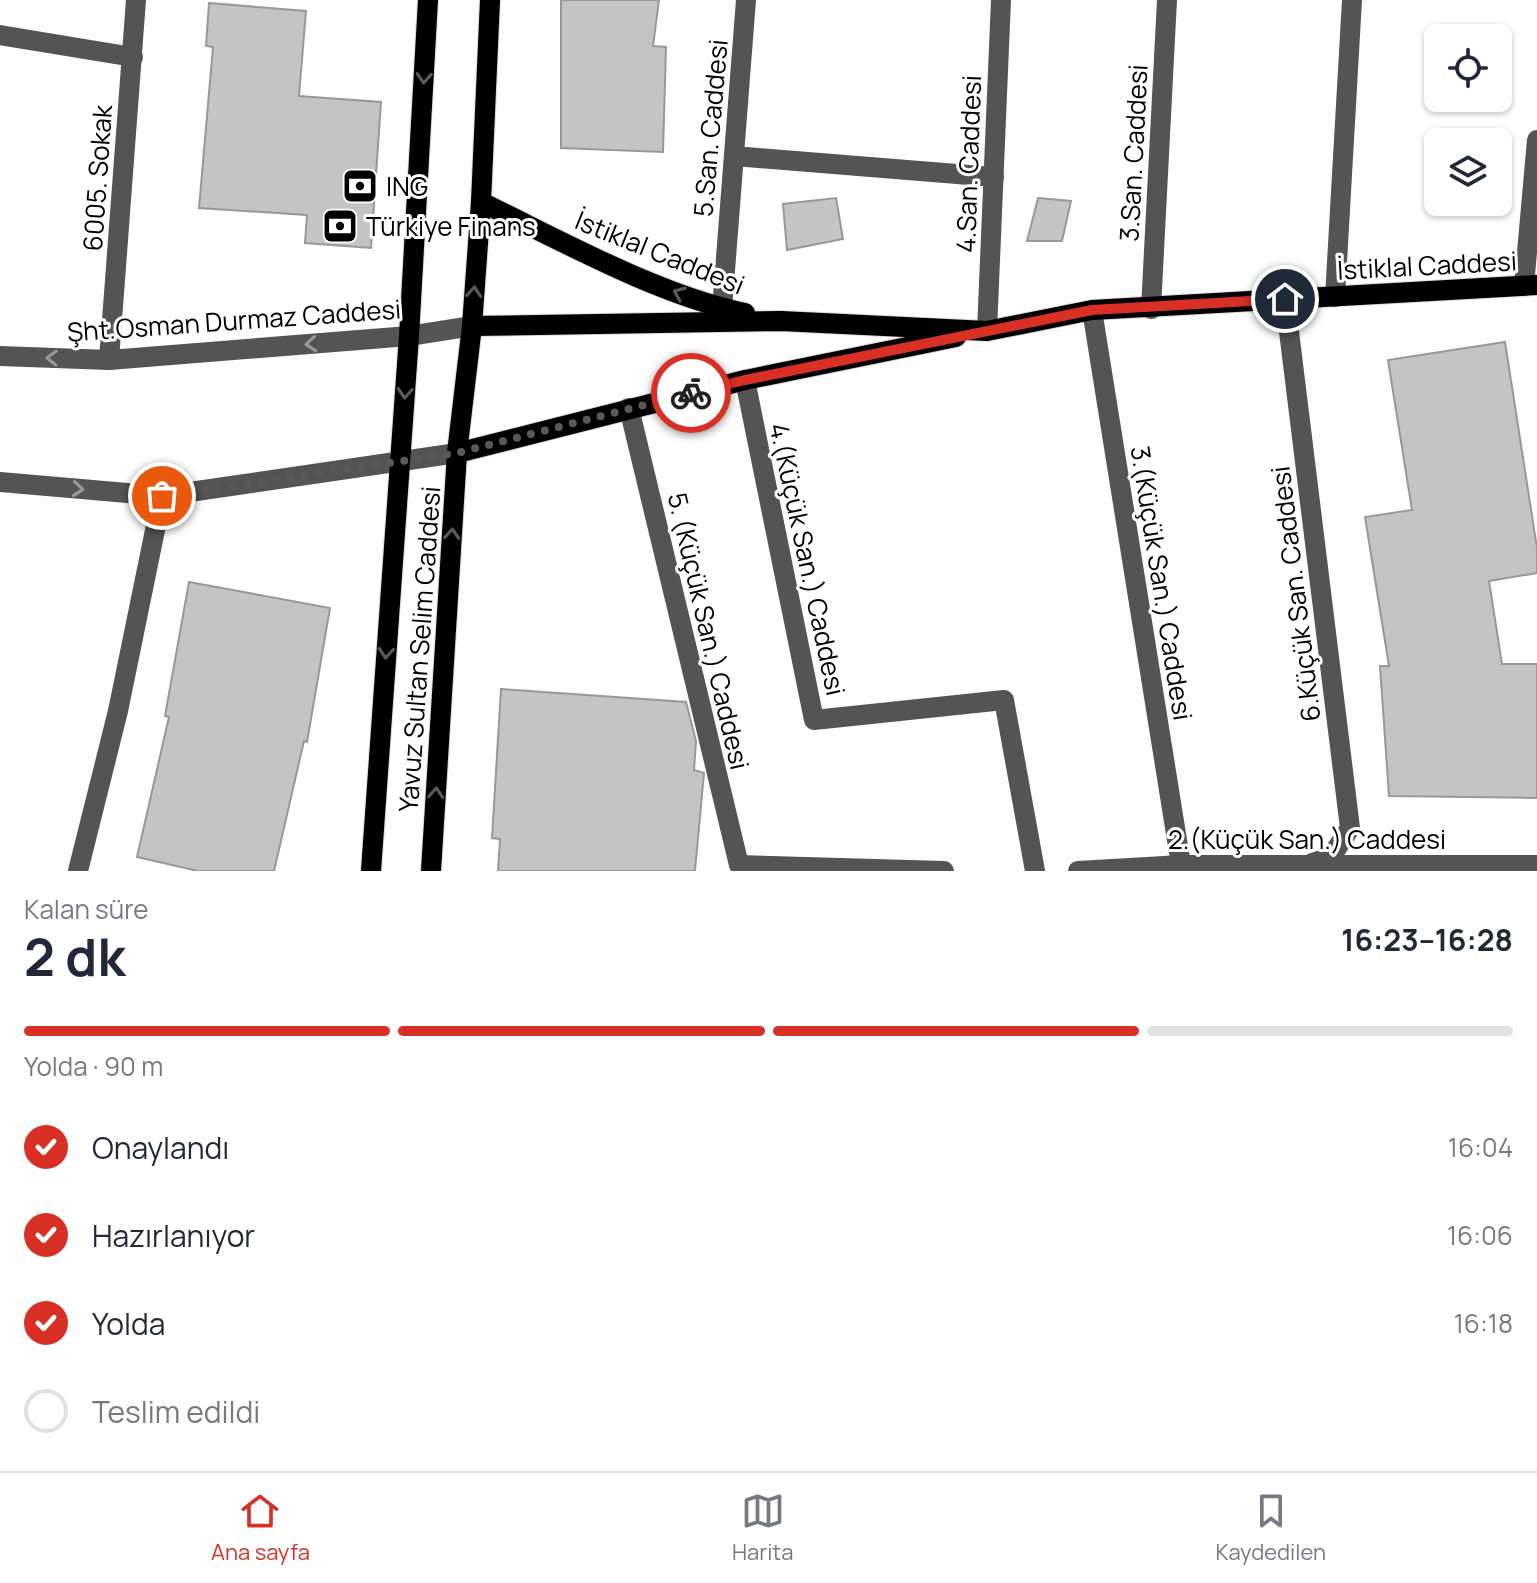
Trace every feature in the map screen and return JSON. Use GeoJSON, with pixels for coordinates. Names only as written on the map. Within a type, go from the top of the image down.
{"type":"FeatureCollection","features":[{"type":"Feature","properties":{"kind":"main road","name":"Yavuz Sultan Selim Caddesi"},"geometry":{"type":"LineString","coordinates":[[371,871],[409,336],[428,0]]}},
{"type":"Feature","properties":{"kind":"main road","name":"Yavuz Sultan Selim Caddesi"},"geometry":{"type":"LineString","coordinates":[[431,871],[457,453],[472,326],[481,202],[490,0]]}},
{"type":"Feature","properties":{"kind":"main road","name":"İstiklal Caddesi"},"geometry":{"type":"LineString","coordinates":[[481,202],[601,260],[722,309],[781,321]]}},
{"type":"Feature","properties":{"kind":"main road","name":"İstiklal Caddesi"},"geometry":{"type":"LineString","coordinates":[[457,453],[745,380],[1092,310],[1530,286]]}},
{"type":"Feature","properties":{"kind":"main road","name":"İstiklal Caddesi"},"geometry":{"type":"LineString","coordinates":[[472,326],[781,321],[987,331]]}},
{"type":"Feature","properties":{"kind":"street","name":"6005. Sokak"},"geometry":{"type":"LineString","coordinates":[[109,360],[136,0]]}},
{"type":"Feature","properties":{"kind":"street","name":"5.San. Caddesi"},"geometry":{"type":"LineString","coordinates":[[722,309],[746,0]]}},
{"type":"Feature","properties":{"kind":"street","name":"4.San. Caddesi"},"geometry":{"type":"LineString","coordinates":[[987,331],[1001,0]]}},
{"type":"Feature","properties":{"kind":"street","name":"3.San. Caddesi"},"geometry":{"type":"LineString","coordinates":[[1151,309],[1167,0]]}},
{"type":"Feature","properties":{"kind":"street"},"geometry":{"type":"LineString","coordinates":[[1335,297],[1352,0]]}},
{"type":"Feature","properties":{"kind":"street"},"geometry":{"type":"LineString","coordinates":[[0,35],[133,57]]}},
{"type":"Feature","properties":{"kind":"street"},"geometry":{"type":"LineString","coordinates":[[1530,286],[1537,140]]}},
{"type":"Feature","properties":{"kind":"street"},"geometry":{"type":"LineString","coordinates":[[734,156],[994,177]]}},
{"type":"Feature","properties":{"kind":"street","name":"6.Küçük San. Caddesi"},"geometry":{"type":"LineString","coordinates":[[1285,299],[1350,828],[1331,857],[1312,863]]}},
{"type":"Feature","properties":{"kind":"street","name":"3.(Küçük San.) Caddesi"},"geometry":{"type":"LineString","coordinates":[[1092,310],[1181,865]]}},
{"type":"Feature","properties":{"kind":"street","name":"Şht.Osman Durmaz Caddesi"},"geometry":{"type":"LineString","coordinates":[[0,356],[109,360],[409,336],[472,326]]}},
{"type":"Feature","properties":{"kind":"street","name":"4.(Küçük San.) Caddesi"},"geometry":{"type":"LineString","coordinates":[[745,380],[814,720],[1004,700],[1035,871]]}},
{"type":"Feature","properties":{"kind":"street","name":"5. (Küçük San.) Caddesi"},"geometry":{"type":"LineString","coordinates":[[629,408],[739,865],[944,871]]}},
{"type":"Feature","properties":{"kind":"street"},"geometry":{"type":"LineString","coordinates":[[0,482],[162,496],[457,453]]}},
{"type":"Feature","properties":{"kind":"street"},"geometry":{"type":"LineString","coordinates":[[78,871],[118,711],[162,496]]}},
{"type":"Feature","properties":{"kind":"street","name":"2.(Küçük San.) Caddesi"},"geometry":{"type":"LineString","coordinates":[[1078,871],[1181,865],[1312,863],[1537,865]]}},
{"type":"Feature","properties":{"kind":"building"},"geometry":{"type":"Polygon","coordinates":[[[561,0],[659,0],[653,46],[666,47],[663,152],[561,148],[561,0]]]}},
{"type":"Feature","properties":{"kind":"building"},"geometry":{"type":"Polygon","coordinates":[[[209,3],[306,11],[299,96],[381,102],[371,248],[305,243],[307,215],[199,208],[213,47],[206,46],[209,3]]]}},
{"type":"Feature","properties":{"kind":"building"},"geometry":{"type":"Polygon","coordinates":[[[836,198],[843,239],[787,250],[783,204],[836,198]]]}},
{"type":"Feature","properties":{"kind":"building"},"geometry":{"type":"Polygon","coordinates":[[[1038,198],[1071,201],[1062,241],[1027,241],[1038,198]]]}},
{"type":"Feature","properties":{"kind":"building"},"geometry":{"type":"Polygon","coordinates":[[[1505,342],[1537,548],[1537,573],[1489,581],[1502,664],[1537,664],[1537,798],[1389,796],[1380,666],[1389,666],[1365,517],[1412,510],[1388,360],[1505,342]]]}},
{"type":"Feature","properties":{"kind":"building"},"geometry":{"type":"Polygon","coordinates":[[[189,582],[330,608],[307,742],[304,741],[274,871],[198,871],[137,857],[169,717],[165,716],[189,582]]]}},
{"type":"Feature","properties":{"kind":"building"},"geometry":{"type":"Polygon","coordinates":[[[501,689],[686,702],[696,741],[694,770],[704,773],[695,871],[498,871],[500,839],[492,838],[501,689]]]}},
{"type":"Feature","properties":{"kind":"way so far"},"geometry":{"type":"LineString","coordinates":[[162,496],[457,453],[691,393]]}},
{"type":"Feature","properties":{"kind":"place","name":"ING"},"geometry":{"type":"Point","coordinates":[360,186]}},
{"type":"Feature","properties":{"kind":"place","name":"Türkiye Finans"},"geometry":{"type":"Point","coordinates":[340,226]}},
{"type":"Feature","properties":{"kind":"route"},"geometry":{"type":"LineString","coordinates":[[691,393],[1092,310],[1285,299]]}}]}
